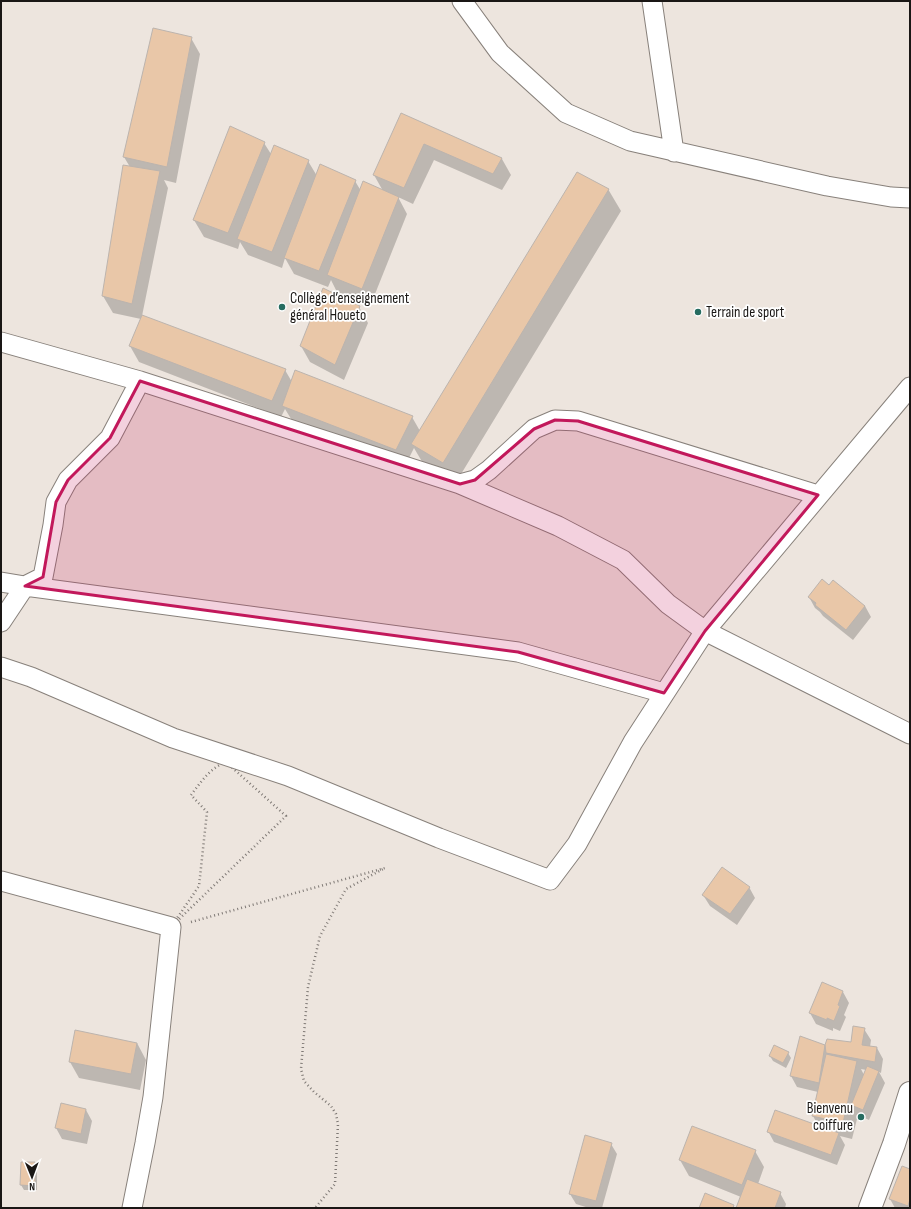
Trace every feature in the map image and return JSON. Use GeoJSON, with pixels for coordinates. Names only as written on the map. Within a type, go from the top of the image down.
{"type":"FeatureCollection","features":[{"type":"Feature","properties":{"kind":"street"},"geometry":{"type":"LineString","coordinates":[[462,1],[500,53],[566,113],[630,141],[674,152],[827,186],[891,197],[910,198]]}},
{"type":"Feature","properties":{"kind":"street"},"geometry":{"type":"LineString","coordinates":[[652,1],[674,152]]}},
{"type":"Feature","properties":{"kind":"street"},"geometry":{"type":"LineString","coordinates":[[1,342],[140,381],[460,484],[558,526],[622,560],[668,604],[704,631],[910,734]]}},
{"type":"Feature","properties":{"kind":"street"},"geometry":{"type":"LineString","coordinates":[[1,622],[25,586],[43,577],[56,502],[68,480],[110,438],[140,381]]}},
{"type":"Feature","properties":{"kind":"street"},"geometry":{"type":"LineString","coordinates":[[1,667],[31,677],[173,738],[288,776],[439,838],[550,880],[577,844],[633,742],[704,631],[910,386]]}},
{"type":"Feature","properties":{"kind":"street"},"geometry":{"type":"LineString","coordinates":[[460,484],[475,480],[484,474],[534,429],[555,420],[578,421],[818,495]]}},
{"type":"Feature","properties":{"kind":"street"},"geometry":{"type":"LineString","coordinates":[[1,582],[518,652],[664,693]]}},
{"type":"Feature","properties":{"kind":"street"},"geometry":{"type":"LineString","coordinates":[[1,881],[179,925],[153,1097],[132,1208]]}},
{"type":"Feature","properties":{"kind":"street"},"geometry":{"type":"LineString","coordinates":[[870,1208],[894,1144],[910,1093]]}},
{"type":"Feature","properties":{"kind":"path"},"geometry":{"type":"LineString","coordinates":[[226,762],[286,816],[179,925],[199,886],[207,812],[190,795],[206,776],[219,765],[226,762]]}},
{"type":"Feature","properties":{"kind":"path"},"geometry":{"type":"LineString","coordinates":[[179,925],[384,868],[346,889],[320,936],[308,987],[301,1069],[304,1081],[314,1092],[331,1106],[336,1114],[338,1124],[335,1184],[315,1208]]}},
{"type":"Feature","properties":{"kind":"highlighted area"},"geometry":{"type":"Polygon","coordinates":[[[140,381],[460,484],[475,480],[534,429],[555,420],[578,421],[818,495],[705,631],[664,693],[518,652],[25,586],[43,577],[56,502],[68,480],[110,438],[140,381]]]}},
{"type":"Feature","properties":{"kind":"building"},"geometry":{"type":"Polygon","coordinates":[[[153,28],[192,37],[167,167],[123,157],[153,28]]]}},
{"type":"Feature","properties":{"kind":"building"},"geometry":{"type":"Polygon","coordinates":[[[401,113],[502,158],[493,174],[424,144],[404,188],[373,175],[401,113]]]}},
{"type":"Feature","properties":{"kind":"building"},"geometry":{"type":"Polygon","coordinates":[[[230,126],[265,142],[228,233],[193,220],[230,126]]]}},
{"type":"Feature","properties":{"kind":"building"},"geometry":{"type":"Polygon","coordinates":[[[274,145],[309,160],[272,252],[237,239],[274,145]]]}},
{"type":"Feature","properties":{"kind":"building"},"geometry":{"type":"Polygon","coordinates":[[[320,164],[356,180],[319,271],[284,258],[320,164]]]}},
{"type":"Feature","properties":{"kind":"building"},"geometry":{"type":"Polygon","coordinates":[[[123,165],[160,171],[132,304],[102,296],[123,165]]]}},
{"type":"Feature","properties":{"kind":"building"},"geometry":{"type":"Polygon","coordinates":[[[577,172],[609,189],[443,463],[411,444],[577,172]]]}},
{"type":"Feature","properties":{"kind":"building"},"geometry":{"type":"Polygon","coordinates":[[[363,181],[399,197],[362,289],[327,275],[363,181]]]}},
{"type":"Feature","properties":{"kind":"building"},"geometry":{"type":"Polygon","coordinates":[[[323,288],[360,306],[335,365],[300,346],[323,288]]]}},
{"type":"Feature","properties":{"kind":"building"},"geometry":{"type":"Polygon","coordinates":[[[142,315],[286,369],[272,401],[129,346],[142,315]]]}},
{"type":"Feature","properties":{"kind":"building"},"geometry":{"type":"Polygon","coordinates":[[[295,370],[413,416],[396,450],[282,406],[295,370]]]}},
{"type":"Feature","properties":{"kind":"building"},"geometry":{"type":"Polygon","coordinates":[[[822,579],[829,585],[833,580],[865,606],[846,630],[815,605],[816,603],[808,597],[822,579]]]}},
{"type":"Feature","properties":{"kind":"building"},"geometry":{"type":"Polygon","coordinates":[[[722,867],[750,887],[730,914],[702,895],[722,867]]]}},
{"type":"Feature","properties":{"kind":"building"},"geometry":{"type":"Polygon","coordinates":[[[822,982],[843,991],[838,1005],[840,1006],[834,1021],[809,1013],[822,982]]]}},
{"type":"Feature","properties":{"kind":"building"},"geometry":{"type":"Polygon","coordinates":[[[853,1026],[865,1028],[862,1045],[877,1047],[875,1062],[826,1053],[825,1045],[827,1039],[851,1042],[853,1026]]]}},
{"type":"Feature","properties":{"kind":"building"},"geometry":{"type":"Polygon","coordinates":[[[75,1030],[137,1043],[131,1074],[69,1062],[75,1030]]]}},
{"type":"Feature","properties":{"kind":"building"},"geometry":{"type":"Polygon","coordinates":[[[800,1036],[825,1045],[819,1083],[790,1076],[800,1036]]]}},
{"type":"Feature","properties":{"kind":"building"},"geometry":{"type":"Polygon","coordinates":[[[774,1045],[789,1052],[783,1063],[769,1056],[774,1045]]]}},
{"type":"Feature","properties":{"kind":"building"},"geometry":{"type":"Polygon","coordinates":[[[826,1054],[857,1061],[843,1123],[812,1116],[826,1054]]]}},
{"type":"Feature","properties":{"kind":"building"},"geometry":{"type":"Polygon","coordinates":[[[867,1066],[879,1071],[863,1110],[851,1105],[867,1066]]]}},
{"type":"Feature","properties":{"kind":"building"},"geometry":{"type":"Polygon","coordinates":[[[61,1103],[86,1109],[81,1134],[55,1128],[61,1103]]]}},
{"type":"Feature","properties":{"kind":"building"},"geometry":{"type":"Polygon","coordinates":[[[775,1110],[839,1133],[831,1155],[767,1132],[775,1110]]]}},
{"type":"Feature","properties":{"kind":"building"},"geometry":{"type":"Polygon","coordinates":[[[692,1126],[756,1150],[742,1185],[679,1160],[692,1126]]]}},
{"type":"Feature","properties":{"kind":"building"},"geometry":{"type":"Polygon","coordinates":[[[585,1135],[612,1143],[596,1201],[569,1194],[585,1135]]]}},
{"type":"Feature","properties":{"kind":"building"},"geometry":{"type":"Polygon","coordinates":[[[21,1162],[35,1162],[35,1186],[20,1185],[21,1162]]]}},
{"type":"Feature","properties":{"kind":"building"},"geometry":{"type":"Polygon","coordinates":[[[902,1166],[910,1169],[910,1199],[908,1206],[889,1199],[902,1166]]]}},
{"type":"Feature","properties":{"kind":"building"},"geometry":{"type":"Polygon","coordinates":[[[747,1179],[781,1192],[775,1208],[736,1208],[747,1179]]]}},
{"type":"Feature","properties":{"kind":"building"},"geometry":{"type":"Polygon","coordinates":[[[705,1193],[734,1205],[733,1208],[699,1208],[705,1193]]]}},
{"type":"Feature","properties":{"kind":"place","name":"Collège d’enseignement général Houeto"},"geometry":{"type":"Point","coordinates":[282,307]}},
{"type":"Feature","properties":{"kind":"place","name":"Terrain de sport"},"geometry":{"type":"Point","coordinates":[698,312]}},
{"type":"Feature","properties":{"kind":"place","name":"Bienvenu coiffure"},"geometry":{"type":"Point","coordinates":[861,1117]}}]}
